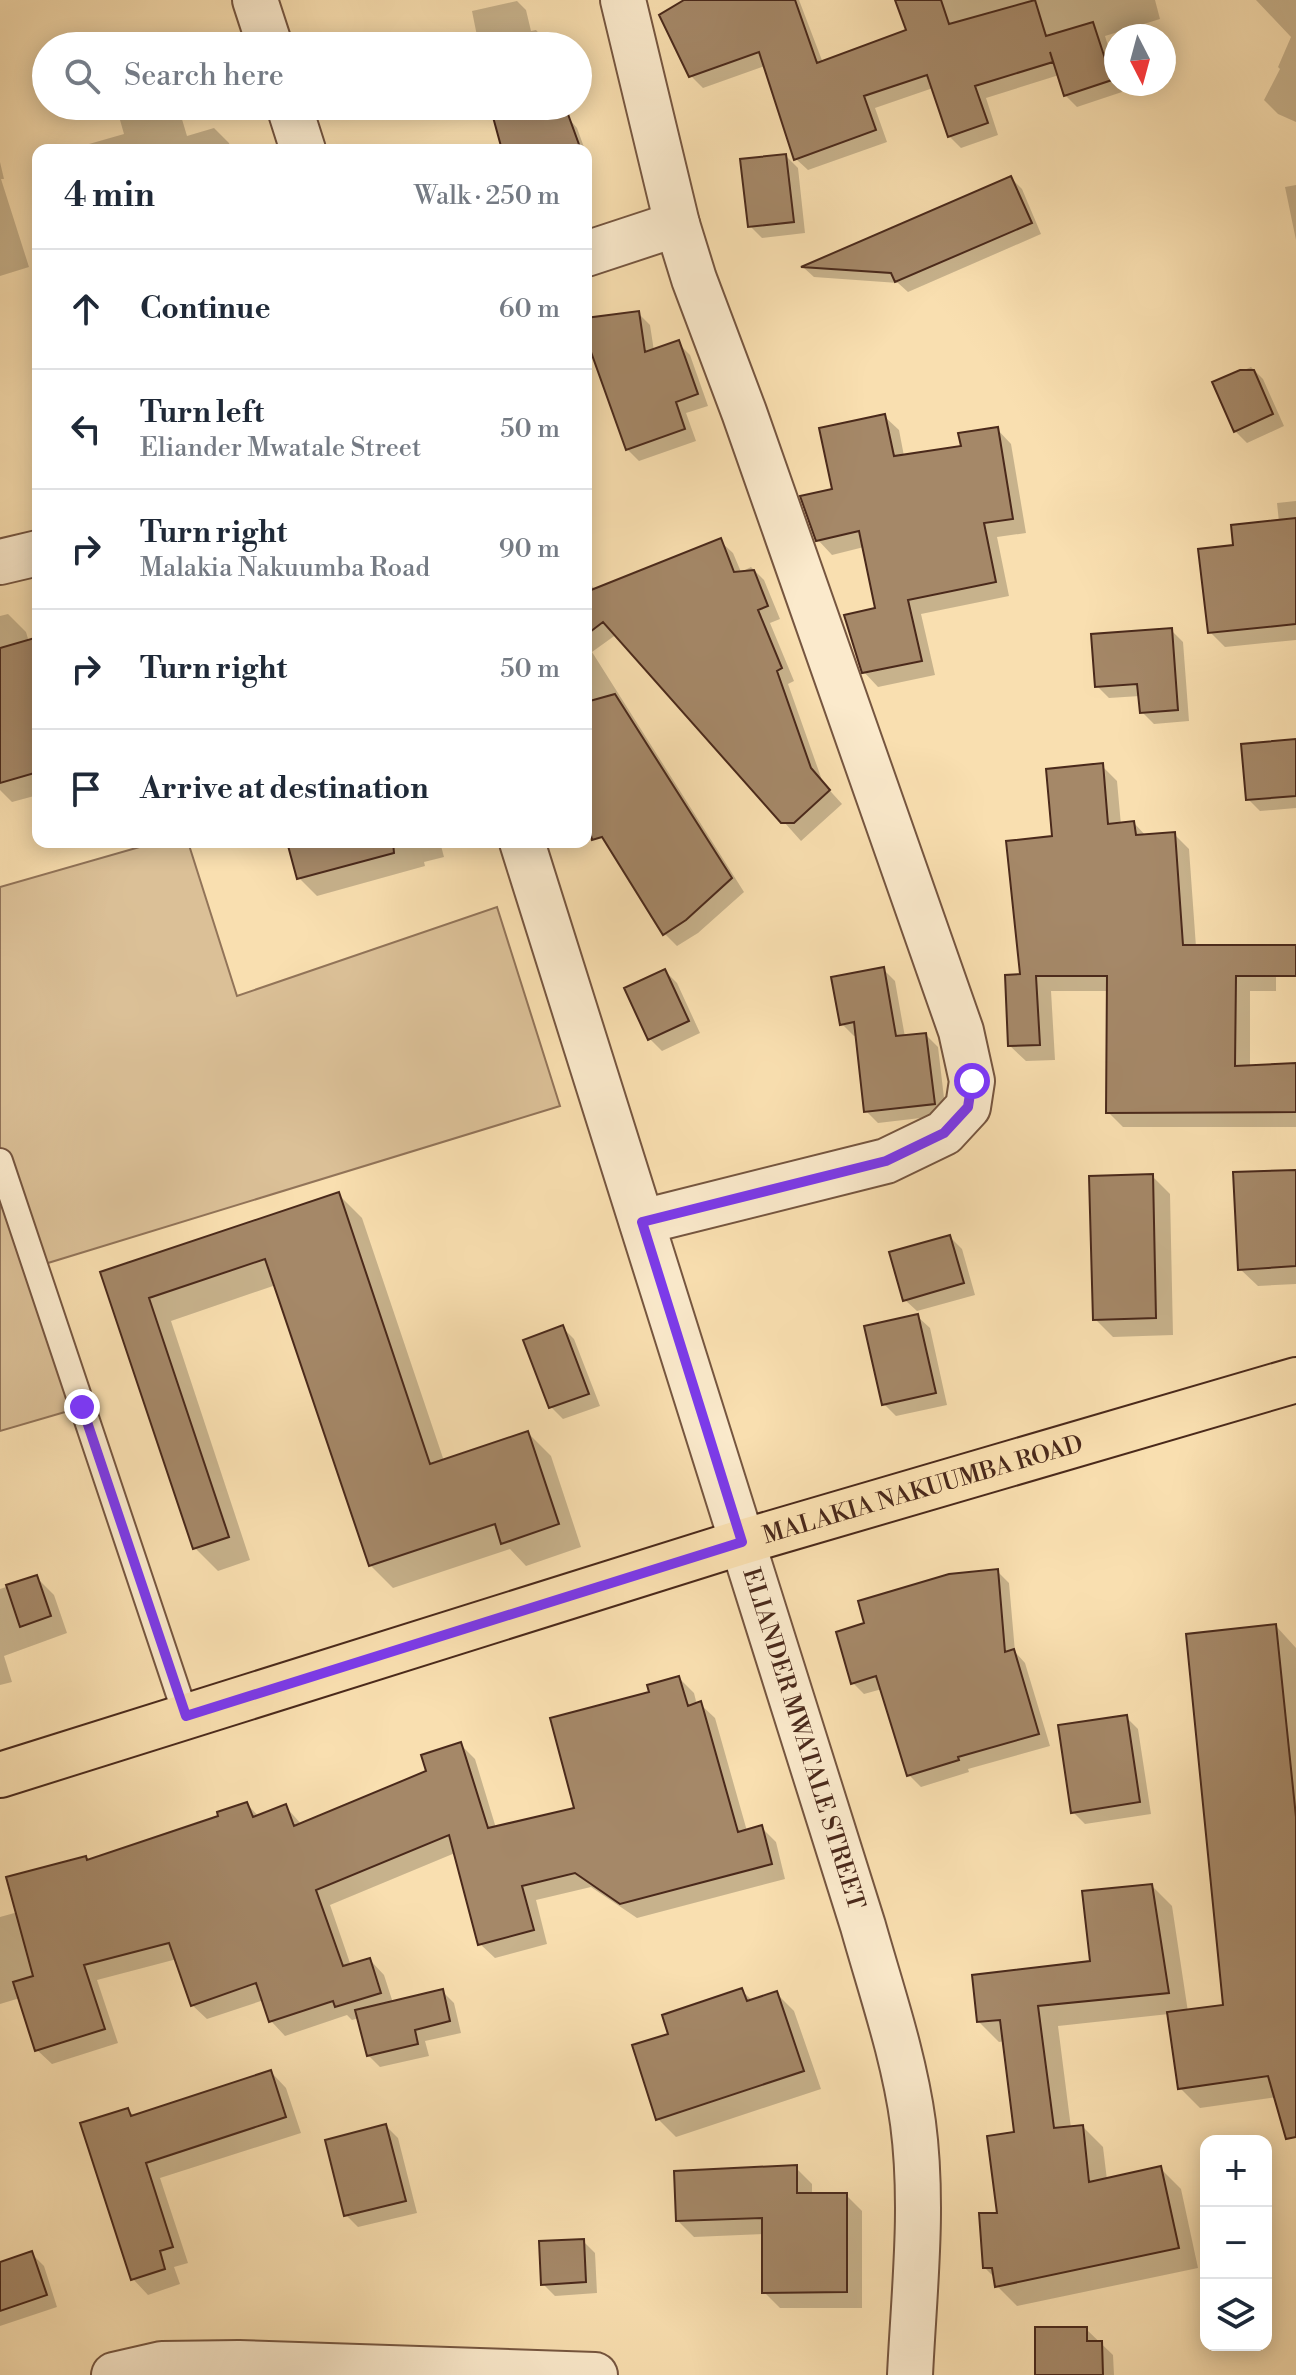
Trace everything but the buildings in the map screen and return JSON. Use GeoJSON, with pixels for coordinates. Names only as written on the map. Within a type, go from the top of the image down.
{"type":"FeatureCollection","features":[{"type":"Feature","properties":{"kind":"main road","name":"MALAKIA NAKUUMBA ROAD"},"geometry":{"type":"LineString","coordinates":[[0,1775],[742,1542],[1296,1380]]}},
{"type":"Feature","properties":{"kind":"street"},"geometry":{"type":"LineString","coordinates":[[255,0],[265,32]]}},
{"type":"Feature","properties":{"kind":"street"},"geometry":{"type":"LineString","coordinates":[[623,0],[677,224],[694,279],[744,412],[961,1031],[972,1081],[968,1107],[944,1133],[886,1161],[642,1222]]}},
{"type":"Feature","properties":{"kind":"street"},"geometry":{"type":"LineString","coordinates":[[293,120],[301,144]]}},
{"type":"Feature","properties":{"kind":"street"},"geometry":{"type":"LineString","coordinates":[[592,252],[677,224]]}},
{"type":"Feature","properties":{"kind":"street"},"geometry":{"type":"LineString","coordinates":[[0,562],[32,554]]}},
{"type":"Feature","properties":{"kind":"street","name":"ELIANDER MWATALE STREET"},"geometry":{"type":"LineString","coordinates":[[524,848],[863,1926],[897,2046],[913,2123],[917,2214],[910,2375]]}},
{"type":"Feature","properties":{"kind":"street"},"geometry":{"type":"LineString","coordinates":[[114,2375],[162,2364],[239,2363],[595,2375]]}},
{"type":"Feature","properties":{"kind":"lane"},"geometry":{"type":"LineString","coordinates":[[0,1161],[186,1716]]}},
{"type":"Feature","properties":{"kind":"shaded area"},"geometry":{"type":"Polygon","coordinates":[[[136,848],[190,848],[237,996],[497,907],[560,1106],[35,1267],[82,1407],[0,1431],[0,887],[136,848]]]}},
{"type":"Feature","properties":{"kind":"route"},"geometry":{"type":"LineString","coordinates":[[82,1407],[186,1716],[742,1542],[642,1222],[886,1161],[944,1133],[968,1107],[972,1081]]}}]}
